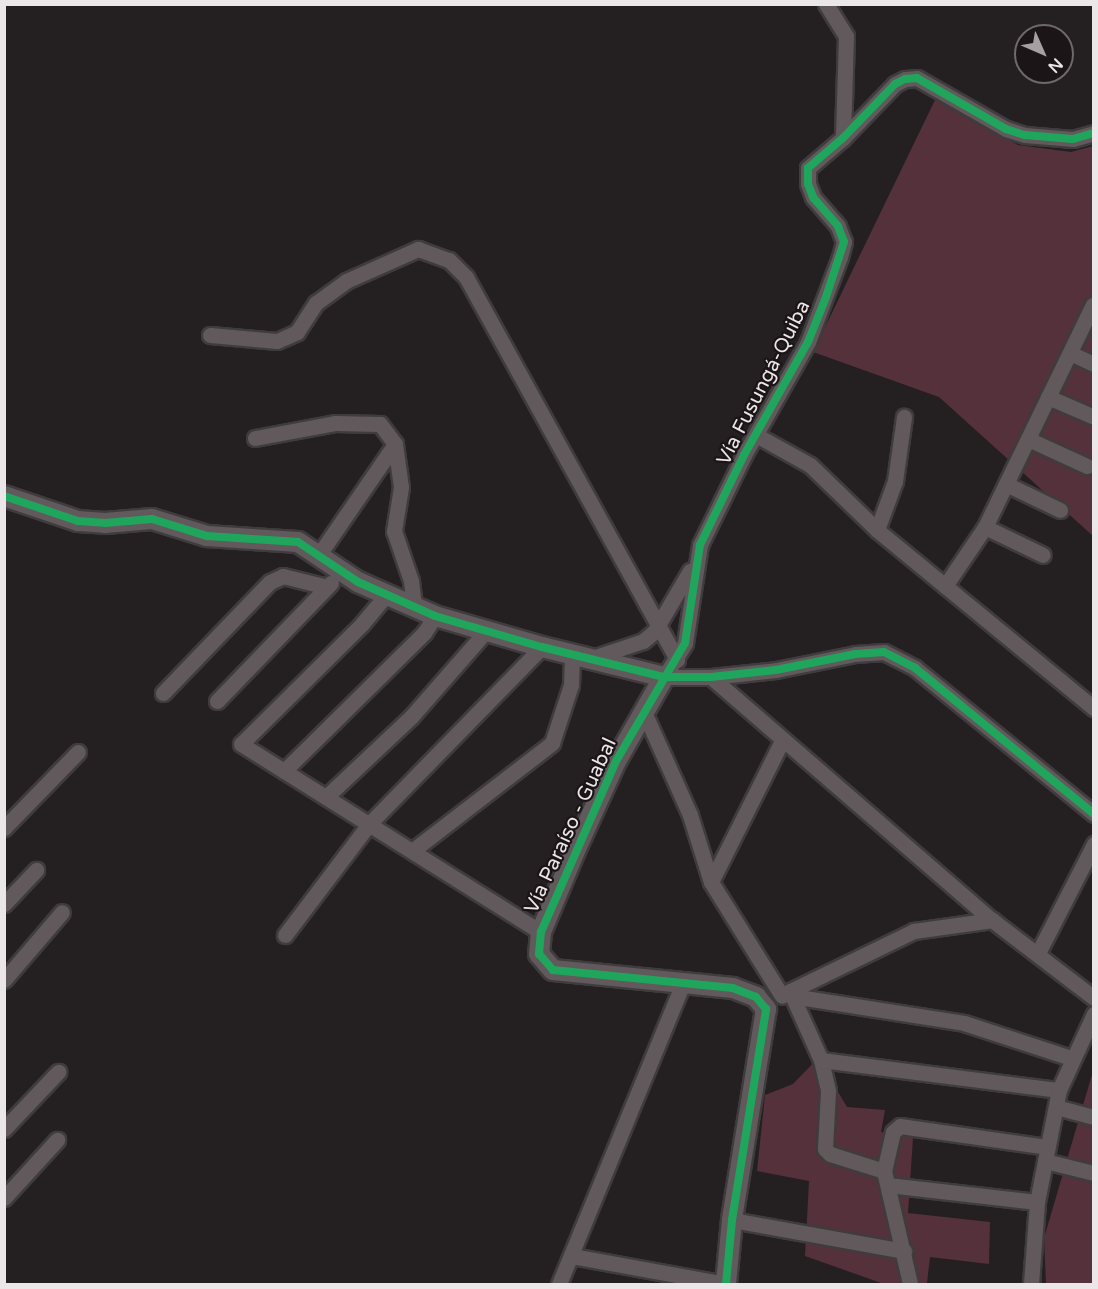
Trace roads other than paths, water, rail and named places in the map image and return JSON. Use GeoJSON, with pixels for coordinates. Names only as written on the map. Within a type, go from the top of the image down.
{"type":"FeatureCollection","features":[{"type":"Feature","properties":{"kind":"street"},"geometry":{"type":"LineString","coordinates":[[826,4],[846,36],[843,138]]}},
{"type":"Feature","properties":{"kind":"street","name":"Vía Fusungá-Quiba"},"geometry":{"type":"LineString","coordinates":[[696,560],[756,435],[808,342],[840,257],[844,242],[838,226],[813,197],[808,184],[808,168],[843,138],[895,84],[917,78],[986,118],[1025,135],[1073,139],[1094,133]]}},
{"type":"Feature","properties":{"kind":"street"},"geometry":{"type":"LineString","coordinates":[[210,335],[277,341],[297,332],[327,291],[346,281],[418,249],[449,260],[466,277],[660,625],[677,660]]}},
{"type":"Feature","properties":{"kind":"street"},"geometry":{"type":"LineString","coordinates":[[945,586],[985,527],[1093,305]]}},
{"type":"Feature","properties":{"kind":"street"},"geometry":{"type":"LineString","coordinates":[[1070,353],[1094,364]]}},
{"type":"Feature","properties":{"kind":"street"},"geometry":{"type":"LineString","coordinates":[[1048,397],[1094,417]]}},
{"type":"Feature","properties":{"kind":"street"},"geometry":{"type":"LineString","coordinates":[[877,530],[895,481],[904,417]]}},
{"type":"Feature","properties":{"kind":"street"},"geometry":{"type":"LineString","coordinates":[[255,438],[335,423],[380,424],[395,444],[401,487],[394,531],[411,581],[414,606]]}},
{"type":"Feature","properties":{"kind":"street"},"geometry":{"type":"LineString","coordinates":[[756,435],[810,465],[877,530],[1094,708]]}},
{"type":"Feature","properties":{"kind":"street"},"geometry":{"type":"LineString","coordinates":[[1028,439],[1087,466]]}},
{"type":"Feature","properties":{"kind":"street"},"geometry":{"type":"LineString","coordinates":[[318,555],[395,444]]}},
{"type":"Feature","properties":{"kind":"street"},"geometry":{"type":"LineString","coordinates":[[1006,484],[1060,510]]}},
{"type":"Feature","properties":{"kind":"street"},"geometry":{"type":"LineString","coordinates":[[4,496],[78,521],[105,523],[152,519],[207,536],[298,542],[342,572],[435,616],[542,647],[664,676],[711,677],[884,652],[915,668],[1094,814]]}},
{"type":"Feature","properties":{"kind":"street"},"geometry":{"type":"LineString","coordinates":[[985,527],[1043,555]]}},
{"type":"Feature","properties":{"kind":"street"},"geometry":{"type":"LineString","coordinates":[[581,657],[643,641],[660,625],[696,560]]}},
{"type":"Feature","properties":{"kind":"street"},"geometry":{"type":"LineString","coordinates":[[664,676],[677,660],[685,643],[696,560]]}},
{"type":"Feature","properties":{"kind":"street"},"geometry":{"type":"LineString","coordinates":[[217,701],[342,572]]}},
{"type":"Feature","properties":{"kind":"street"},"geometry":{"type":"LineString","coordinates":[[163,693],[270,582],[283,576],[327,587]]}},
{"type":"Feature","properties":{"kind":"street"},"geometry":{"type":"LineString","coordinates":[[387,594],[362,624],[241,744],[541,932]]}},
{"type":"Feature","properties":{"kind":"street"},"geometry":{"type":"LineString","coordinates":[[284,771],[424,633],[435,616]]}},
{"type":"Feature","properties":{"kind":"street"},"geometry":{"type":"LineString","coordinates":[[326,797],[411,717],[486,631]]}},
{"type":"Feature","properties":{"kind":"street"},"geometry":{"type":"LineString","coordinates":[[285,935],[369,824],[542,647]]}},
{"type":"Feature","properties":{"kind":"street"},"geometry":{"type":"LineString","coordinates":[[412,850],[552,743],[581,657]]}},
{"type":"Feature","properties":{"kind":"street","name":"Vía Paraíso - Guabal"},"geometry":{"type":"LineString","coordinates":[[664,676],[616,761],[541,932],[539,954],[553,970],[683,983],[748,993],[766,1009]]}},
{"type":"Feature","properties":{"kind":"street"},"geometry":{"type":"LineString","coordinates":[[711,677],[782,741],[992,920],[1094,998]]}},
{"type":"Feature","properties":{"kind":"street"},"geometry":{"type":"LineString","coordinates":[[644,712],[690,815],[711,882],[788,994],[821,1060],[828,1091],[825,1149],[830,1154],[886,1178],[1037,1202]]}},
{"type":"Feature","properties":{"kind":"street"},"geometry":{"type":"LineString","coordinates":[[711,882],[782,741]]}},
{"type":"Feature","properties":{"kind":"street"},"geometry":{"type":"LineString","coordinates":[[4,828],[78,752]]}},
{"type":"Feature","properties":{"kind":"street"},"geometry":{"type":"LineString","coordinates":[[1038,953],[1094,844]]}},
{"type":"Feature","properties":{"kind":"street"},"geometry":{"type":"LineString","coordinates":[[4,904],[36,870]]}},
{"type":"Feature","properties":{"kind":"street"},"geometry":{"type":"LineString","coordinates":[[4,980],[62,912]]}},
{"type":"Feature","properties":{"kind":"street"},"geometry":{"type":"LineString","coordinates":[[572,1256],[726,1284],[732,1220],[766,1009],[788,994],[914,931],[992,920]]}},
{"type":"Feature","properties":{"kind":"street"},"geometry":{"type":"LineString","coordinates":[[559,1284],[683,983]]}},
{"type":"Feature","properties":{"kind":"street"},"geometry":{"type":"LineString","coordinates":[[788,994],[964,1023],[1071,1058]]}},
{"type":"Feature","properties":{"kind":"street"},"geometry":{"type":"LineString","coordinates":[[1031,1284],[1037,1202],[1059,1090],[1071,1058],[1094,1014]]}},
{"type":"Feature","properties":{"kind":"street"},"geometry":{"type":"LineString","coordinates":[[821,1060],[1059,1090]]}},
{"type":"Feature","properties":{"kind":"street"},"geometry":{"type":"LineString","coordinates":[[4,1129],[58,1071]]}},
{"type":"Feature","properties":{"kind":"street"},"geometry":{"type":"LineString","coordinates":[[1056,1107],[1094,1117]]}},
{"type":"Feature","properties":{"kind":"street"},"geometry":{"type":"LineString","coordinates":[[910,1284],[886,1178],[893,1132],[900,1126],[1046,1154],[1094,1173]]}},
{"type":"Feature","properties":{"kind":"street"},"geometry":{"type":"LineString","coordinates":[[4,1198],[57,1140]]}},
{"type":"Feature","properties":{"kind":"street"},"geometry":{"type":"LineString","coordinates":[[732,1220],[904,1251]]}}]}
